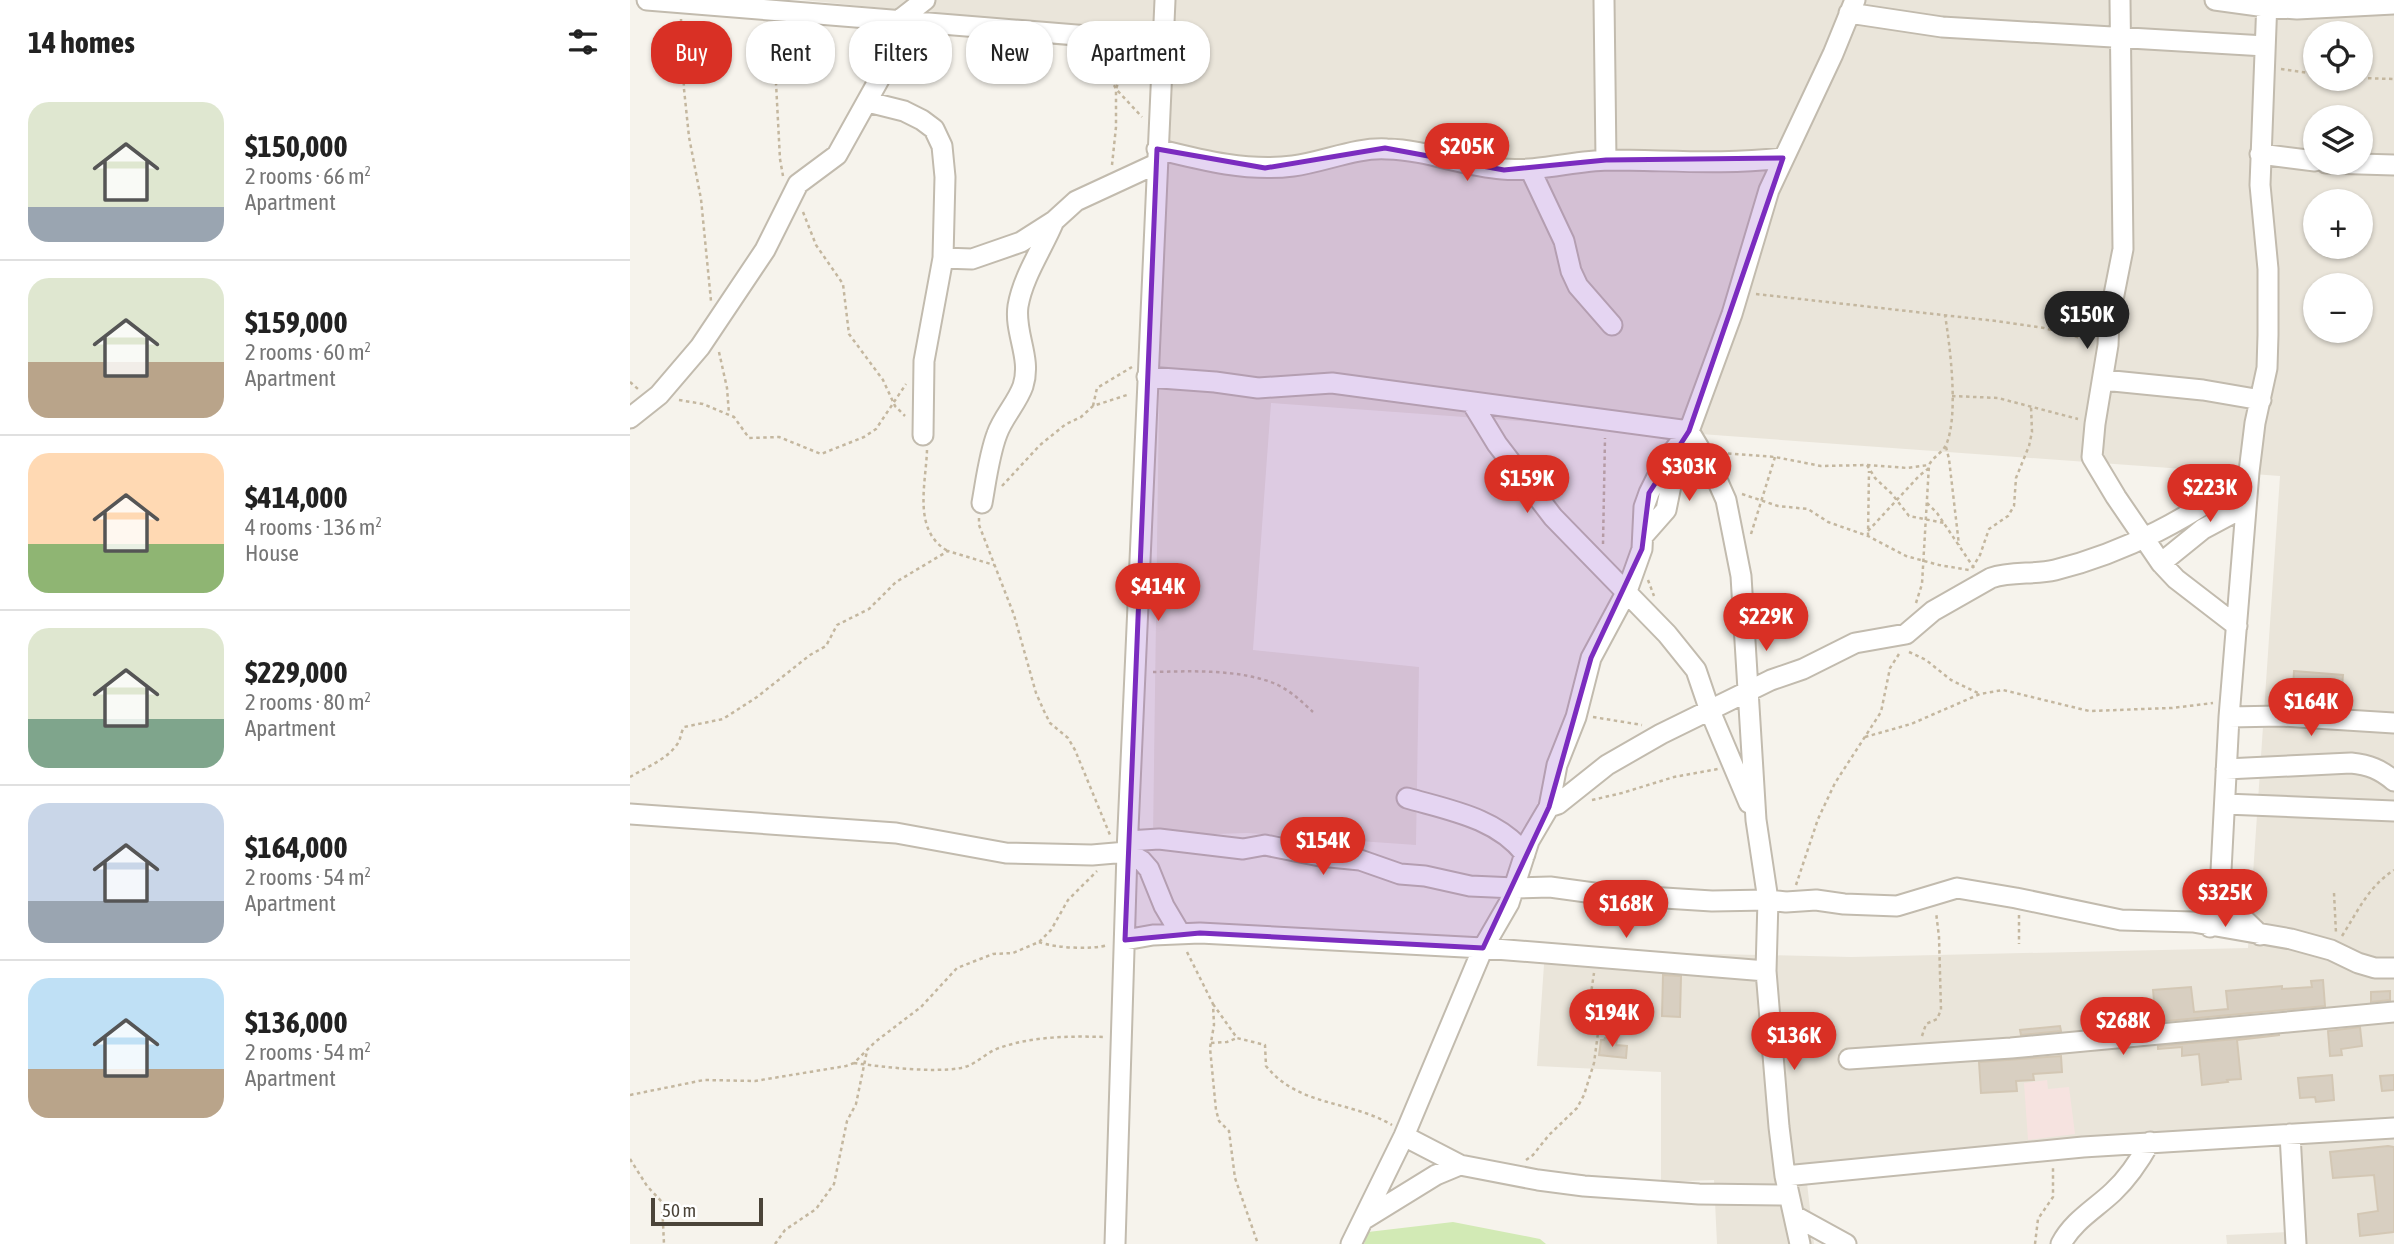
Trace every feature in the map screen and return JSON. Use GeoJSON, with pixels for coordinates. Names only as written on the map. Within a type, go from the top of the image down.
{"type":"FeatureCollection","features":[{"type":"Feature","properties":{"kind":"street"},"geometry":{"type":"LineString","coordinates":[[648,0],[898,21],[925,0]]}},
{"type":"Feature","properties":{"kind":"street"},"geometry":{"type":"LineString","coordinates":[[1164,21],[1165,0]]}},
{"type":"Feature","properties":{"kind":"street"},"geometry":{"type":"LineString","coordinates":[[1604,0],[1606,160]]}},
{"type":"Feature","properties":{"kind":"street"},"geometry":{"type":"LineString","coordinates":[[2120,0],[2123,249],[2109,320],[2108,345],[2091,448],[2095,466],[2161,563],[2176,579],[2237,626]]}},
{"type":"Feature","properties":{"kind":"street"},"geometry":{"type":"LineString","coordinates":[[2215,0],[2317,8],[2394,4]]}},
{"type":"Feature","properties":{"kind":"street"},"geometry":{"type":"LineString","coordinates":[[2210,926],[2219,895],[2229,709],[2249,472],[2255,423],[2267,369],[2269,304],[2260,154],[2267,4]]}},
{"type":"Feature","properties":{"kind":"street"},"geometry":{"type":"LineString","coordinates":[[1554,806],[1557,765],[1576,717],[1591,657],[1627,591],[1642,549],[1644,507],[1648,493],[1664,463],[1689,439],[1769,190],[1833,54],[1852,7],[1942,27],[2265,46]]}},
{"type":"Feature","properties":{"kind":"street"},"geometry":{"type":"LineString","coordinates":[[952,25],[1067,34]]}},
{"type":"Feature","properties":{"kind":"street"},"geometry":{"type":"LineString","coordinates":[[630,418],[659,395],[701,347],[769,242],[798,184],[837,155],[877,84]]}},
{"type":"Feature","properties":{"kind":"street"},"geometry":{"type":"LineString","coordinates":[[1115,1244],[1125,940],[1124,848],[1136,672],[1160,84]]}},
{"type":"Feature","properties":{"kind":"street"},"geometry":{"type":"LineString","coordinates":[[868,102],[904,111],[922,120],[934,129],[942,146],[945,177],[943,258],[924,361],[923,435]]}},
{"type":"Feature","properties":{"kind":"street"},"geometry":{"type":"LineString","coordinates":[[943,258],[985,257],[1021,243],[1054,221],[1076,201],[1157,156],[1265,168],[1293,166],[1385,148],[1419,152],[1494,168],[1530,169],[1606,160],[1715,163],[1783,158]]}},
{"type":"Feature","properties":{"kind":"street"},"geometry":{"type":"LineString","coordinates":[[2260,154],[2303,159]]}},
{"type":"Feature","properties":{"kind":"street"},"geometry":{"type":"LineString","coordinates":[[2373,164],[2394,165]]}},
{"type":"Feature","properties":{"kind":"street"},"geometry":{"type":"LineString","coordinates":[[1530,169],[1564,241],[1571,271],[1578,286],[1612,325]]}},
{"type":"Feature","properties":{"kind":"street"},"geometry":{"type":"LineString","coordinates":[[982,503],[996,436],[1023,386],[1024,346],[1018,305],[1028,276],[1054,221]]}},
{"type":"Feature","properties":{"kind":"street"},"geometry":{"type":"LineString","coordinates":[[1147,375],[1258,388],[1332,383],[1607,421],[1689,439],[1720,484],[1738,555],[1744,603],[1756,820]]}},
{"type":"Feature","properties":{"kind":"street"},"geometry":{"type":"LineString","coordinates":[[2103,380],[2203,390],[2261,400]]}},
{"type":"Feature","properties":{"kind":"street"},"geometry":{"type":"LineString","coordinates":[[1472,403],[1497,444],[1553,517],[1627,591],[1696,670],[1710,711],[1756,820],[1777,901],[1766,971],[1779,1128],[1787,1185],[1800,1244]]}},
{"type":"Feature","properties":{"kind":"street"},"geometry":{"type":"LineString","coordinates":[[1351,1244],[1404,1136],[1483,948],[1515,888],[1535,828],[1554,806],[1625,754],[1771,680],[1819,662],[1856,643],[1906,634],[1933,611],[1991,578],[2000,575],[2034,574],[2076,565],[2145,537],[2202,506],[2249,472]]}},
{"type":"Feature","properties":{"kind":"street"},"geometry":{"type":"LineString","coordinates":[[2161,563],[2203,529],[2246,506]]}},
{"type":"Feature","properties":{"kind":"street"},"geometry":{"type":"LineString","coordinates":[[2229,709],[2281,716],[2394,723]]}},
{"type":"Feature","properties":{"kind":"street"},"geometry":{"type":"LineString","coordinates":[[2226,769],[2370,765],[2383,771],[2394,781]]}},
{"type":"Feature","properties":{"kind":"street"},"geometry":{"type":"LineString","coordinates":[[1407,797],[1492,825],[1514,840],[1525,854]]}},
{"type":"Feature","properties":{"kind":"street"},"geometry":{"type":"LineString","coordinates":[[2225,804],[2394,811]]}},
{"type":"Feature","properties":{"kind":"street"},"geometry":{"type":"LineString","coordinates":[[630,814],[896,833],[1006,853],[1092,855],[1159,839],[1243,849],[1265,845],[1320,856],[1360,860],[1400,874],[1425,876],[1470,886],[1550,887],[1601,894],[1712,901],[1816,900],[1897,906],[1958,888],[2121,920],[2193,922],[2313,944],[2358,963],[2375,968],[2394,968]]}},
{"type":"Feature","properties":{"kind":"street"},"geometry":{"type":"LineString","coordinates":[[1124,848],[1149,869],[1164,906],[1180,933]]}},
{"type":"Feature","properties":{"kind":"street"},"geometry":{"type":"LineString","coordinates":[[2219,895],[2260,935]]}},
{"type":"Feature","properties":{"kind":"street"},"geometry":{"type":"LineString","coordinates":[[1125,940],[1180,933],[1483,948],[1766,971]]}},
{"type":"Feature","properties":{"kind":"street"},"geometry":{"type":"LineString","coordinates":[[1849,1059],[2011,1048],[2394,1012]]}},
{"type":"Feature","properties":{"kind":"street"},"geometry":{"type":"LineString","coordinates":[[1404,1136],[1460,1165],[1538,1180],[1634,1190],[1755,1196],[1787,1185],[2051,1150],[2394,1128]]}},
{"type":"Feature","properties":{"kind":"street"},"geometry":{"type":"LineString","coordinates":[[2290,1134],[2296,1244]]}},
{"type":"Feature","properties":{"kind":"street"},"geometry":{"type":"LineString","coordinates":[[2061,1244],[2072,1227],[2114,1191],[2150,1142]]}},
{"type":"Feature","properties":{"kind":"street"},"geometry":{"type":"LineString","coordinates":[[1363,1220],[1436,1175],[1460,1165]]}},
{"type":"Feature","properties":{"kind":"street"},"geometry":{"type":"LineString","coordinates":[[1795,1216],[1846,1244]]}},
{"type":"Feature","properties":{"kind":"path"},"geometry":{"type":"LineString","coordinates":[[680,1],[685,101],[701,199],[714,326],[729,414]]}},
{"type":"Feature","properties":{"kind":"path"},"geometry":{"type":"LineString","coordinates":[[772,12],[780,159],[784,181],[802,207],[816,246],[843,284],[849,334],[883,380],[893,403],[923,435],[926,449],[923,512],[936,545],[994,565]]}},
{"type":"Feature","properties":{"kind":"path"},"geometry":{"type":"LineString","coordinates":[[2264,66],[2303,72]]}},
{"type":"Feature","properties":{"kind":"path"},"geometry":{"type":"LineString","coordinates":[[2373,78],[2394,79]]}},
{"type":"Feature","properties":{"kind":"path"},"geometry":{"type":"LineString","coordinates":[[1113,84],[1138,113],[1158,127]]}},
{"type":"Feature","properties":{"kind":"path"},"geometry":{"type":"LineString","coordinates":[[1109,185],[1118,84]]}},
{"type":"Feature","properties":{"kind":"path"},"geometry":{"type":"LineString","coordinates":[[1738,292],[2044,328],[2108,345]]}},
{"type":"Feature","properties":{"kind":"path"},"geometry":{"type":"LineString","coordinates":[[1945,315],[1952,369],[1949,430],[1945,447],[1949,459],[1959,545]]}},
{"type":"Feature","properties":{"kind":"path"},"geometry":{"type":"LineString","coordinates":[[1093,406],[1097,387],[1109,379],[1147,375]]}},
{"type":"Feature","properties":{"kind":"path"},"geometry":{"type":"LineString","coordinates":[[853,1063],[921,1007],[957,968],[993,954],[1013,953],[1039,942],[1051,930],[1068,900],[1124,848],[1068,738],[1050,723],[1044,711],[1036,693],[1014,615],[979,525],[982,503],[998,491],[1040,445],[1093,406],[1147,375]]}},
{"type":"Feature","properties":{"kind":"path"},"geometry":{"type":"LineString","coordinates":[[659,395],[703,404],[729,414],[738,420],[749,439],[779,437],[821,454],[864,437],[876,429],[911,378]]}},
{"type":"Feature","properties":{"kind":"path"},"geometry":{"type":"LineString","coordinates":[[1952,396],[1998,398],[2095,424]]}},
{"type":"Feature","properties":{"kind":"path"},"geometry":{"type":"LineString","coordinates":[[1720,484],[1778,506],[1808,509],[1828,522],[1868,536],[1893,551],[1923,562],[1975,570],[1973,567],[1989,529],[2008,516],[2014,506],[2016,478],[2032,432],[2031,406]]}},
{"type":"Feature","properties":{"kind":"path"},"geometry":{"type":"LineString","coordinates":[[1602,566],[1607,421]]}},
{"type":"Feature","properties":{"kind":"path"},"geometry":{"type":"LineString","coordinates":[[1689,439],[1721,453],[1775,457],[1821,466],[1929,467]]}},
{"type":"Feature","properties":{"kind":"path"},"geometry":{"type":"LineString","coordinates":[[1912,630],[1912,615],[1922,584],[1929,467],[1932,459],[1945,447]]}},
{"type":"Feature","properties":{"kind":"path"},"geometry":{"type":"LineString","coordinates":[[1738,555],[1752,532],[1775,457]]}},
{"type":"Feature","properties":{"kind":"path"},"geometry":{"type":"LineString","coordinates":[[1867,465],[1909,516],[1944,523]]}},
{"type":"Feature","properties":{"kind":"path"},"geometry":{"type":"LineString","coordinates":[[1868,531],[1929,467]]}},
{"type":"Feature","properties":{"kind":"path"},"geometry":{"type":"LineString","coordinates":[[1868,536],[1870,471]]}},
{"type":"Feature","properties":{"kind":"path"},"geometry":{"type":"LineString","coordinates":[[1927,503],[1944,523],[1973,567]]}},
{"type":"Feature","properties":{"kind":"path"},"geometry":{"type":"LineString","coordinates":[[630,777],[669,753],[680,741],[684,727],[723,719],[757,697],[810,655],[826,646],[837,625],[869,609],[897,582],[948,551]]}},
{"type":"Feature","properties":{"kind":"path"},"geometry":{"type":"LineString","coordinates":[[1647,576],[1657,605]]}},
{"type":"Feature","properties":{"kind":"path"},"geometry":{"type":"LineString","coordinates":[[1777,901],[1794,890],[1818,819],[1850,757],[1881,712],[1890,668],[1903,649],[1926,660],[1951,680],[1980,694]]}},
{"type":"Feature","properties":{"kind":"path"},"geometry":{"type":"LineString","coordinates":[[1136,672],[1193,671],[1261,679],[1289,691],[1313,712]]}},
{"type":"Feature","properties":{"kind":"path"},"geometry":{"type":"LineString","coordinates":[[1865,737],[1911,724],[1980,694],[2003,690],[2089,711],[2229,709]]}},
{"type":"Feature","properties":{"kind":"path"},"geometry":{"type":"LineString","coordinates":[[1554,806],[1622,793],[1697,772],[1735,767]]}},
{"type":"Feature","properties":{"kind":"path"},"geometry":{"type":"LineString","coordinates":[[2334,894],[2334,920],[2338,942],[2360,903],[2381,879],[2394,870]]}},
{"type":"Feature","properties":{"kind":"path"},"geometry":{"type":"LineString","coordinates":[[1905,1055],[1920,1042],[1926,1024],[1937,1019],[1941,1010],[1938,924],[1934,907],[1928,897]]}},
{"type":"Feature","properties":{"kind":"path"},"geometry":{"type":"LineString","coordinates":[[2016,898],[2019,907],[2019,944]]}},
{"type":"Feature","properties":{"kind":"path"},"geometry":{"type":"LineString","coordinates":[[1180,933],[1213,1004],[1237,1038]]}},
{"type":"Feature","properties":{"kind":"path"},"geometry":{"type":"LineString","coordinates":[[1039,942],[1059,947],[1095,948],[1125,940]]}},
{"type":"Feature","properties":{"kind":"path"},"geometry":{"type":"LineString","coordinates":[[1505,1173],[1533,1155],[1577,1108],[1584,1096],[1597,1045],[1597,1024],[1590,1000],[1598,957]]}},
{"type":"Feature","properties":{"kind":"path"},"geometry":{"type":"LineString","coordinates":[[1213,1004],[1211,1043],[1217,1118],[1230,1134],[1235,1178],[1258,1244]]}},
{"type":"Feature","properties":{"kind":"path"},"geometry":{"type":"LineString","coordinates":[[630,1095],[705,1080],[755,1081],[826,1071],[853,1063],[958,1068],[972,1064],[996,1049],[1021,1042],[1082,1037],[1122,1038]]}},
{"type":"Feature","properties":{"kind":"path"},"geometry":{"type":"LineString","coordinates":[[1211,1043],[1237,1038],[1265,1045],[1266,1066],[1292,1090],[1313,1100],[1375,1117],[1393,1126],[1404,1136]]}},
{"type":"Feature","properties":{"kind":"path"},"geometry":{"type":"LineString","coordinates":[[775,1244],[785,1230],[816,1209],[834,1184],[847,1121],[856,1104],[867,1050]]}},
{"type":"Feature","properties":{"kind":"path"},"geometry":{"type":"LineString","coordinates":[[2035,1244],[2038,1219],[2053,1197],[2051,1150]]}},
{"type":"Feature","properties":{"kind":"path"},"geometry":{"type":"LineString","coordinates":[[630,1159],[647,1186],[662,1202],[664,1244]]}},
{"type":"Feature","properties":{"kind":"highlighted area"},"geometry":{"type":"Polygon","coordinates":[[[1385,148],[1504,170],[1606,160],[1783,158],[1689,431],[1649,493],[1642,549],[1591,658],[1549,807],[1483,948],[1200,933],[1125,940],[1157,149],[1265,168],[1385,148]]]}},
{"type":"Feature","properties":{"kind":"shaded area"},"geometry":{"type":"Polygon","coordinates":[[[802,0],[2394,0],[2394,1244],[2227,1244],[2226,1235],[2290,1232],[2281,1138],[1807,1183],[1814,1244],[1717,1244],[1714,1180],[1661,1182],[1661,1072],[1537,1066],[1545,950],[1851,957],[2248,948],[2280,476],[1271,403],[1253,650],[1419,667],[1416,845],[1247,833],[1153,836],[1163,84],[1210,84],[1210,21],[1067,21],[1067,26],[1053,25],[1053,21],[1013,21],[802,0]]]}},
{"type":"Feature","properties":{"kind":"shaded area"},"geometry":{"type":"Polygon","coordinates":[[[2047,1080],[2048,1089],[2069,1087],[2075,1134],[2028,1140],[2024,1083],[2047,1080]]]}},
{"type":"Feature","properties":{"kind":"green space"},"geometry":{"type":"Polygon","coordinates":[[[1453,1222],[1540,1239],[1546,1244],[1364,1244],[1368,1232],[1453,1222]]]}},
{"type":"Feature","properties":{"kind":"building"},"geometry":{"type":"Polygon","coordinates":[[[2294,671],[2343,675],[2340,707],[2292,704],[2294,671]]]}},
{"type":"Feature","properties":{"kind":"building"},"geometry":{"type":"Polygon","coordinates":[[[1663,975],[1681,976],[1680,1017],[1662,1016],[1663,975]]]}},
{"type":"Feature","properties":{"kind":"building"},"geometry":{"type":"Polygon","coordinates":[[[2323,980],[2325,1006],[2156,1022],[2153,990],[2191,987],[2194,1012],[2228,1009],[2226,991],[2282,986],[2282,989],[2312,987],[2311,981],[2323,980]]]}},
{"type":"Feature","properties":{"kind":"building"},"geometry":{"type":"Polygon","coordinates":[[[2390,991],[2390,1000],[2371,1002],[2371,992],[2390,991]]]}},
{"type":"Feature","properties":{"kind":"building"},"geometry":{"type":"Polygon","coordinates":[[[2060,1026],[2061,1031],[2021,1035],[2020,1030],[2060,1026]]]}},
{"type":"Feature","properties":{"kind":"building"},"geometry":{"type":"Polygon","coordinates":[[[2360,1027],[2362,1046],[2341,1049],[2342,1055],[2330,1056],[2328,1031],[2360,1027]]]}},
{"type":"Feature","properties":{"kind":"building"},"geometry":{"type":"Polygon","coordinates":[[[2280,1035],[2237,1040],[2241,1079],[2202,1085],[2199,1054],[2182,1056],[2182,1047],[2158,1049],[2158,1046],[2280,1035]]]}},
{"type":"Feature","properties":{"kind":"building"},"geometry":{"type":"Polygon","coordinates":[[[1617,1039],[1616,1045],[1627,1046],[1626,1058],[1599,1055],[1601,1040],[1617,1039]]]}},
{"type":"Feature","properties":{"kind":"building"},"geometry":{"type":"Polygon","coordinates":[[[2061,1056],[2062,1072],[2033,1074],[2034,1080],[2016,1081],[2017,1091],[1981,1093],[1979,1062],[2061,1056]]]}},
{"type":"Feature","properties":{"kind":"building"},"geometry":{"type":"Polygon","coordinates":[[[2332,1075],[2334,1100],[2316,1102],[2315,1097],[2300,1098],[2298,1078],[2332,1075]]]}},
{"type":"Feature","properties":{"kind":"building"},"geometry":{"type":"Polygon","coordinates":[[[2394,1075],[2394,1090],[2382,1091],[2380,1076],[2394,1075]]]}},
{"type":"Feature","properties":{"kind":"building"},"geometry":{"type":"Polygon","coordinates":[[[2394,1147],[2394,1232],[2360,1236],[2358,1214],[2378,1211],[2374,1175],[2333,1178],[2330,1152],[2394,1147]]]}}]}
